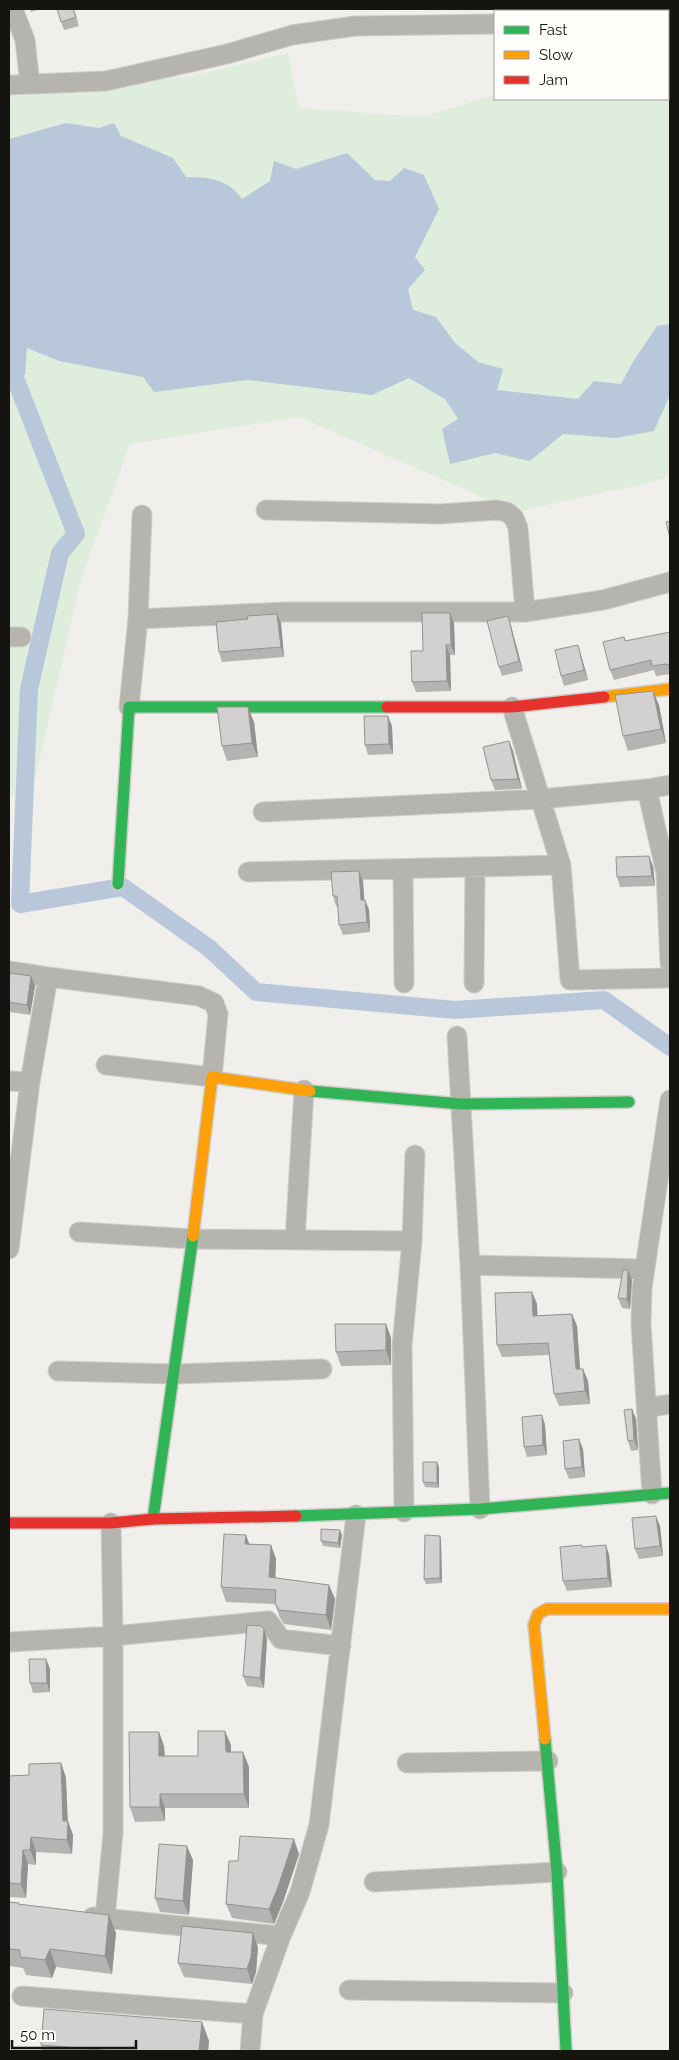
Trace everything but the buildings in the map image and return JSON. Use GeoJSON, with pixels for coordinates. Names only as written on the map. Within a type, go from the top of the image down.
{"type":"FeatureCollection","features":[{"type":"Feature","properties":{"kind":"street"},"geometry":{"type":"LineString","coordinates":[[13,9],[25,40],[30,84]]}},
{"type":"Feature","properties":{"kind":"street"},"geometry":{"type":"LineString","coordinates":[[9,85],[106,81],[227,54],[292,35],[355,26],[494,24]]}},
{"type":"Feature","properties":{"kind":"street"},"geometry":{"type":"LineString","coordinates":[[266,510],[440,514],[498,510],[507,512],[514,518],[518,528],[525,612]]}},
{"type":"Feature","properties":{"kind":"street"},"geometry":{"type":"LineString","coordinates":[[118,884],[129,707],[138,619],[142,515]]}},
{"type":"Feature","properties":{"kind":"street"},"geometry":{"type":"LineString","coordinates":[[138,619],[285,612],[525,612],[603,600],[670,582]]}},
{"type":"Feature","properties":{"kind":"street"},"geometry":{"type":"LineString","coordinates":[[129,707],[512,707],[670,688]]}},
{"type":"Feature","properties":{"kind":"street"},"geometry":{"type":"LineString","coordinates":[[512,707],[561,865],[570,980],[670,978]]}},
{"type":"Feature","properties":{"kind":"street"},"geometry":{"type":"LineString","coordinates":[[263,812],[540,799],[647,789],[670,785]]}},
{"type":"Feature","properties":{"kind":"street"},"geometry":{"type":"LineString","coordinates":[[647,789],[666,873],[670,963]]}},
{"type":"Feature","properties":{"kind":"street"},"geometry":{"type":"LineString","coordinates":[[248,872],[561,865]]}},
{"type":"Feature","properties":{"kind":"street"},"geometry":{"type":"LineString","coordinates":[[474,983],[475,867]]}},
{"type":"Feature","properties":{"kind":"street"},"geometry":{"type":"LineString","coordinates":[[403,869],[404,983]]}},
{"type":"Feature","properties":{"kind":"street"},"geometry":{"type":"LineString","coordinates":[[9,971],[48,978],[199,996],[214,1003],[218,1014],[193,1239],[153,1519]]}},
{"type":"Feature","properties":{"kind":"street"},"geometry":{"type":"LineString","coordinates":[[9,1249],[13,1193],[48,978]]}},
{"type":"Feature","properties":{"kind":"street"},"geometry":{"type":"LineString","coordinates":[[457,1036],[470,1265],[480,1509]]}},
{"type":"Feature","properties":{"kind":"street"},"geometry":{"type":"LineString","coordinates":[[106,1065],[304,1090],[461,1104],[629,1102]]}},
{"type":"Feature","properties":{"kind":"street"},"geometry":{"type":"LineString","coordinates":[[9,1081],[30,1082]]}},
{"type":"Feature","properties":{"kind":"street"},"geometry":{"type":"LineString","coordinates":[[295,1240],[304,1090]]}},
{"type":"Feature","properties":{"kind":"street"},"geometry":{"type":"LineString","coordinates":[[9,1523],[111,1523],[153,1519],[356,1515],[480,1509],[661,1493],[647,1408],[640,1324],[644,1269],[670,1100]]}},
{"type":"Feature","properties":{"kind":"street"},"geometry":{"type":"LineString","coordinates":[[404,1512],[402,1346],[412,1240],[415,1155]]}},
{"type":"Feature","properties":{"kind":"street"},"geometry":{"type":"LineString","coordinates":[[79,1232],[193,1239],[412,1240]]}},
{"type":"Feature","properties":{"kind":"street"},"geometry":{"type":"LineString","coordinates":[[470,1265],[644,1269]]}},
{"type":"Feature","properties":{"kind":"street"},"geometry":{"type":"LineString","coordinates":[[58,1371],[174,1374],[322,1369]]}},
{"type":"Feature","properties":{"kind":"street"},"geometry":{"type":"LineString","coordinates":[[647,1408],[670,1404]]}},
{"type":"Feature","properties":{"kind":"street"},"geometry":{"type":"LineString","coordinates":[[250,2051],[253,2014],[281,1936],[300,1892],[319,1825],[356,1515]]}},
{"type":"Feature","properties":{"kind":"street"},"geometry":{"type":"LineString","coordinates":[[104,1918],[113,1834],[111,1523]]}},
{"type":"Feature","properties":{"kind":"street"},"geometry":{"type":"LineString","coordinates":[[566,2051],[557,1872],[534,1625],[538,1614],[547,1609],[670,1610]]}},
{"type":"Feature","properties":{"kind":"street"},"geometry":{"type":"LineString","coordinates":[[9,1642],[113,1636],[268,1621],[281,1639],[341,1646]]}},
{"type":"Feature","properties":{"kind":"street"},"geometry":{"type":"LineString","coordinates":[[407,1763],[548,1761]]}},
{"type":"Feature","properties":{"kind":"street"},"geometry":{"type":"LineString","coordinates":[[374,1882],[557,1872]]}},
{"type":"Feature","properties":{"kind":"street"},"geometry":{"type":"LineString","coordinates":[[76,1915],[281,1936]]}},
{"type":"Feature","properties":{"kind":"street"},"geometry":{"type":"LineString","coordinates":[[349,1990],[563,1994]]}},
{"type":"Feature","properties":{"kind":"street"},"geometry":{"type":"LineString","coordinates":[[22,1996],[253,2014]]}},
{"type":"Feature","properties":{"kind":"green space"},"geometry":{"type":"Polygon","coordinates":[[[670,9],[670,475],[657,481],[516,512],[299,417],[130,444],[81,580],[30,802],[9,794],[9,97],[195,75],[288,53],[299,108],[422,117],[494,95],[494,100],[669,100],[669,10],[666,10],[670,9]]]}},
{"type":"Feature","properties":{"kind":"water"},"geometry":{"type":"Polygon","coordinates":[[[66,123],[99,128],[114,123],[121,136],[173,158],[186,177],[217,180],[231,187],[242,199],[270,181],[274,161],[296,169],[347,153],[375,180],[390,181],[404,168],[424,175],[439,209],[415,257],[425,270],[408,289],[413,310],[436,317],[455,343],[478,362],[503,369],[497,390],[578,399],[594,381],[621,384],[634,360],[657,326],[670,324],[670,395],[654,431],[616,438],[563,434],[530,461],[495,453],[450,464],[442,429],[458,419],[445,399],[409,378],[372,395],[247,380],[154,392],[143,377],[59,361],[27,348],[25,375],[15,378],[9,372],[9,139],[66,123]]]}},
{"type":"Feature","properties":{"kind":"waterway"},"geometry":{"type":"LineString","coordinates":[[15,378],[76,534],[60,553],[29,689],[20,904],[123,887],[209,948],[256,992],[455,1010],[604,1000],[670,1047]]}},
{"type":"Feature","properties":{"kind":"traffic: fast"},"geometry":{"type":"LineString","coordinates":[[118,884],[129,707],[387,707]]}},
{"type":"Feature","properties":{"kind":"traffic: fast"},"geometry":{"type":"LineString","coordinates":[[310,1091],[461,1104],[629,1102]]}},
{"type":"Feature","properties":{"kind":"traffic: fast"},"geometry":{"type":"LineString","coordinates":[[153,1519],[193,1236]]}},
{"type":"Feature","properties":{"kind":"traffic: fast"},"geometry":{"type":"LineString","coordinates":[[296,1516],[480,1509],[670,1493]]}},
{"type":"Feature","properties":{"kind":"traffic: fast"},"geometry":{"type":"LineString","coordinates":[[545,1739],[557,1872],[566,2051]]}},
{"type":"Feature","properties":{"kind":"traffic: slow"},"geometry":{"type":"LineString","coordinates":[[604,697],[670,689]]}},
{"type":"Feature","properties":{"kind":"traffic: slow"},"geometry":{"type":"LineString","coordinates":[[193,1236],[212,1077],[310,1091]]}},
{"type":"Feature","properties":{"kind":"traffic: slow"},"geometry":{"type":"LineString","coordinates":[[545,1739],[534,1625],[538,1614],[547,1609],[670,1609]]}},
{"type":"Feature","properties":{"kind":"traffic: jam"},"geometry":{"type":"LineString","coordinates":[[387,707],[512,707],[604,697]]}},
{"type":"Feature","properties":{"kind":"traffic: jam"},"geometry":{"type":"LineString","coordinates":[[9,1523],[111,1523],[153,1519],[296,1516]]}}]}
